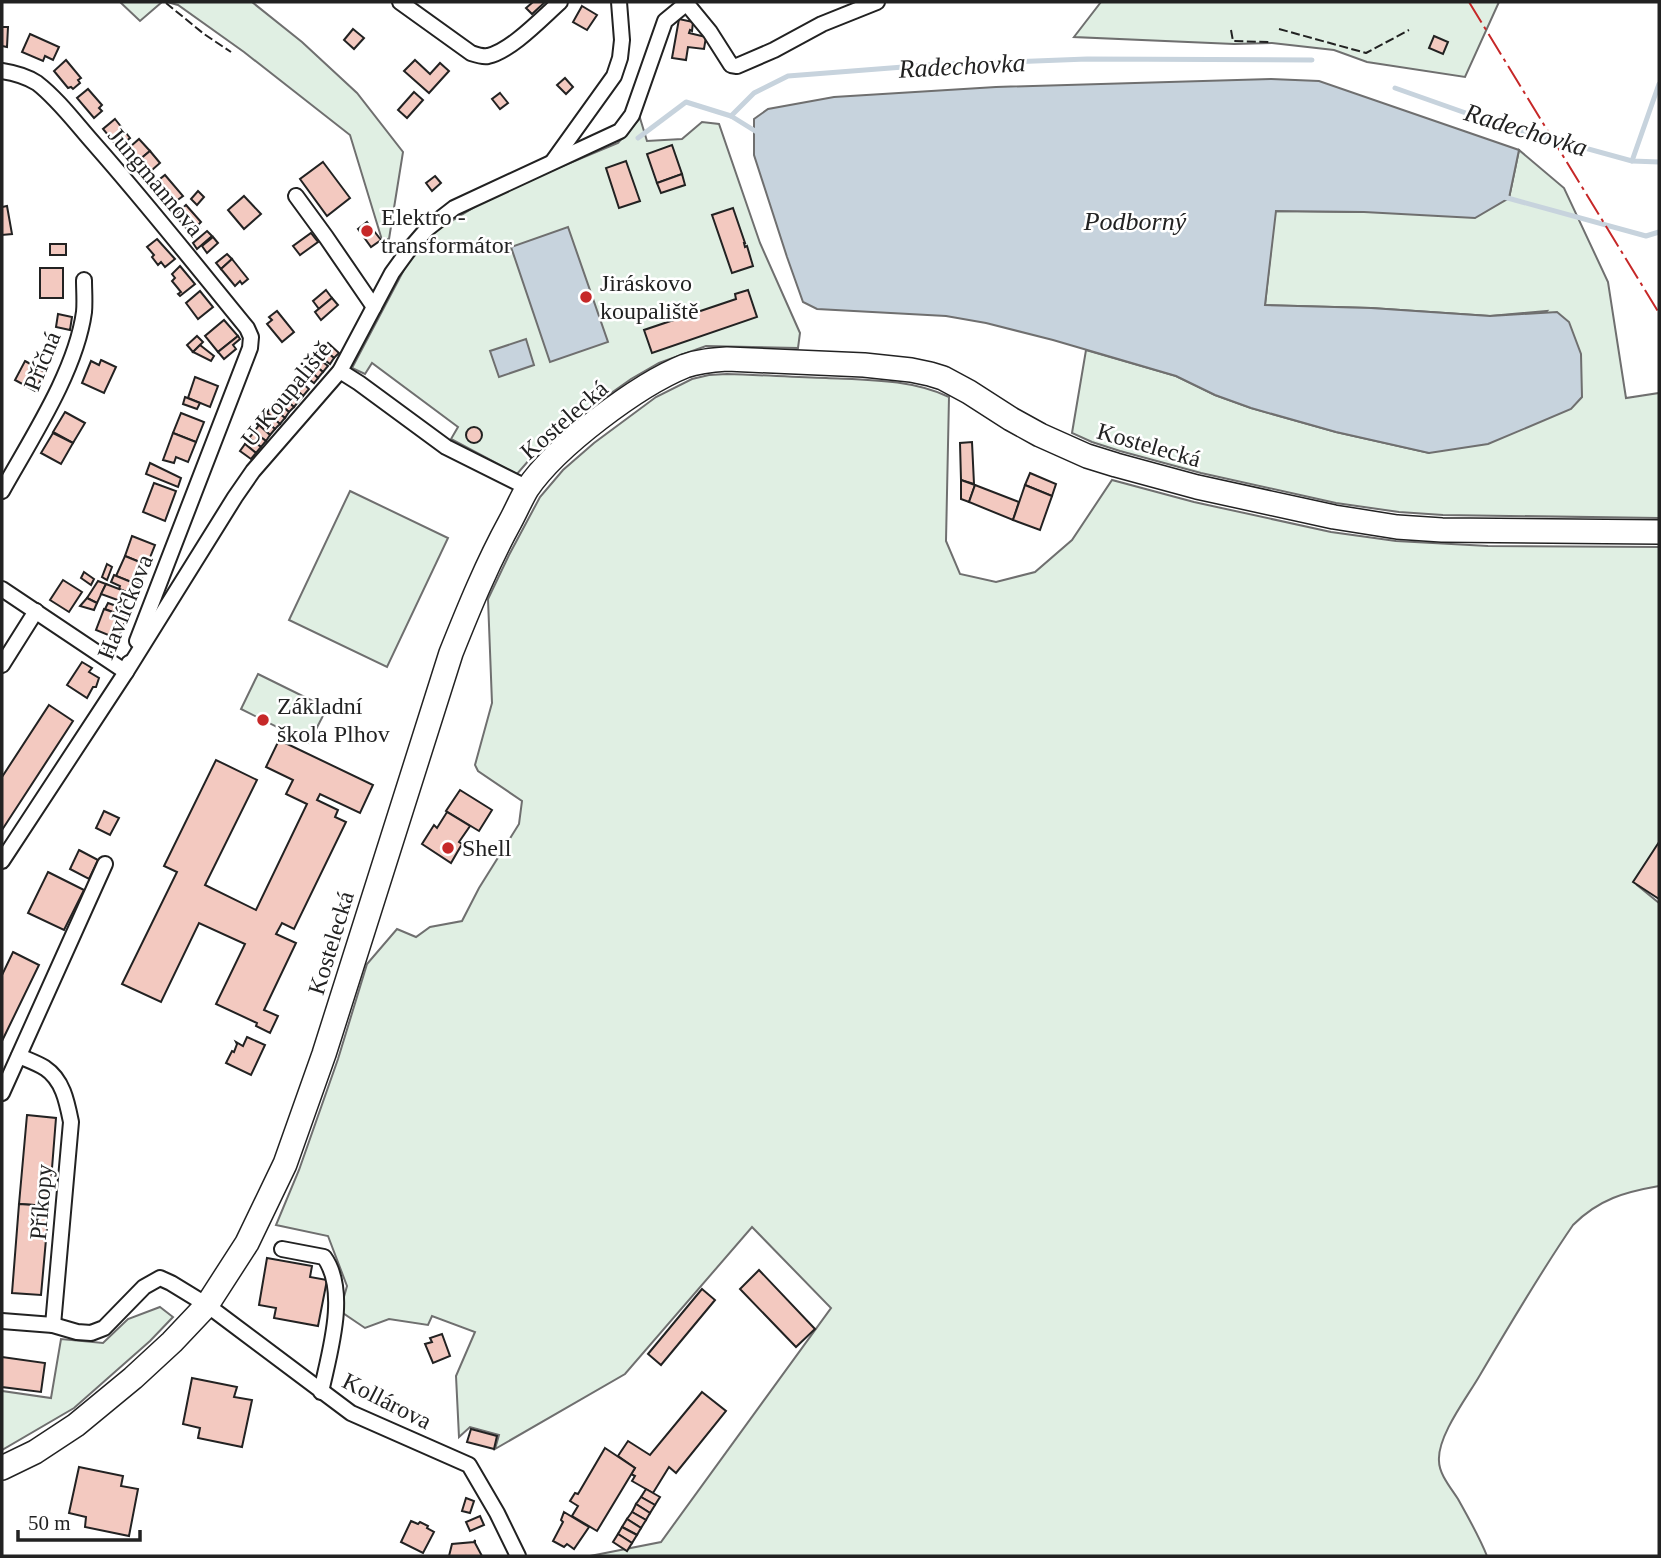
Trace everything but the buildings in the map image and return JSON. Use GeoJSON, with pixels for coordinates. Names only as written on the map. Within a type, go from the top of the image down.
{"type":"FeatureCollection","features":[{"type":"Feature","properties":{"kind":"main road","name":"Kostelecká"},"geometry":{"type":"LineString","coordinates":[[2,1468],[35,1452],[76,1424],[133,1378],[207,1305],[247,1243],[285,1164],[324,1054],[451,653],[495,548],[528,488],[553,459],[584,431],[649,384],[686,365],[706,360],[864,365],[912,370],[943,378],[1040,435],[1087,456],[1197,487],[1334,517],[1397,527],[1442,530],[1659,532]]}},
{"type":"Feature","properties":{"kind":"street"},"geometry":{"type":"LineString","coordinates":[[400,2],[479,56],[500,52],[560,2]]}},
{"type":"Feature","properties":{"kind":"street"},"geometry":{"type":"LineString","coordinates":[[552,162],[614,76],[621,58],[619,2]]}},
{"type":"Feature","properties":{"kind":"street"},"geometry":{"type":"LineString","coordinates":[[687,3],[731,65],[737,66],[822,24],[877,2]]}},
{"type":"Feature","properties":{"kind":"street","name":"U Koupaliště"},"geometry":{"type":"LineString","coordinates":[[126,672],[235,497],[253,471],[340,371],[392,273],[427,229],[454,208],[620,131],[632,115],[665,20],[687,3]]}},
{"type":"Feature","properties":{"kind":"street","name":"Jungmannova"},"geometry":{"type":"LineString","coordinates":[[2,71],[17,73],[50,94],[111,163],[247,328],[251,337],[250,348]]}},
{"type":"Feature","properties":{"kind":"street"},"geometry":{"type":"LineString","coordinates":[[296,196],[374,307]]}},
{"type":"Feature","properties":{"kind":"street","name":"Příčná"},"geometry":{"type":"LineString","coordinates":[[2,491],[73,358],[84,312],[84,279]]}},
{"type":"Feature","properties":{"kind":"street","name":"Havlíčkova"},"geometry":{"type":"LineString","coordinates":[[2,861],[126,672],[250,348]]}},
{"type":"Feature","properties":{"kind":"street"},"geometry":{"type":"LineString","coordinates":[[340,371],[446,447],[528,488]]}},
{"type":"Feature","properties":{"kind":"street"},"geometry":{"type":"LineString","coordinates":[[2,589],[126,672]]}},
{"type":"Feature","properties":{"kind":"street"},"geometry":{"type":"LineString","coordinates":[[2,665],[36,611]]}},
{"type":"Feature","properties":{"kind":"street"},"geometry":{"type":"LineString","coordinates":[[2,1093],[105,864]]}},
{"type":"Feature","properties":{"kind":"street","name":"Příkopy"},"geometry":{"type":"LineString","coordinates":[[19,1056],[46,1069],[55,1078],[66,1095],[71,1122],[53,1325]]}},
{"type":"Feature","properties":{"kind":"street"},"geometry":{"type":"LineString","coordinates":[[282,1249],[324,1256],[331,1267],[336,1298],[334,1333],[321,1392]]}},
{"type":"Feature","properties":{"kind":"street","name":"Kollárova"},"geometry":{"type":"LineString","coordinates":[[53,1325],[91,1333],[104,1328],[144,1287],[160,1278],[172,1283],[207,1305],[351,1413],[469,1465],[518,1556]]}},
{"type":"Feature","properties":{"kind":"street"},"geometry":{"type":"LineString","coordinates":[[2,1321],[53,1325]]}},
{"type":"Feature","properties":{"kind":"green space"},"geometry":{"type":"Polygon","coordinates":[[[120,2],[162,2],[140,21],[120,2]]]}},
{"type":"Feature","properties":{"kind":"green space"},"geometry":{"type":"Polygon","coordinates":[[[167,2],[252,2],[302,42],[357,93],[403,152],[389,239],[382,240],[350,135],[244,52],[178,5],[167,2]]]}},
{"type":"Feature","properties":{"kind":"green space"},"geometry":{"type":"Polygon","coordinates":[[[1101,2],[1499,2],[1465,77],[1367,62],[1334,50],[1272,43],[1234,44],[1074,37],[1101,2]]]}},
{"type":"Feature","properties":{"kind":"green space","name":"Jiráskovo koupaliště"},"geometry":{"type":"Polygon","coordinates":[[[640,118],[647,141],[682,139],[702,122],[719,124],[760,243],[800,333],[798,348],[706,346],[659,363],[631,379],[549,437],[517,474],[451,439],[458,427],[372,363],[365,374],[352,368],[407,264],[432,233],[496,194],[618,143],[640,118]]]}},
{"type":"Feature","properties":{"kind":"green space"},"geometry":{"type":"Polygon","coordinates":[[[1519,150],[1564,188],[1608,282],[1626,398],[1659,393],[1659,518],[1443,515],[1336,503],[1201,473],[1120,451],[1072,433],[1086,350],[1176,376],[1215,395],[1251,408],[1336,432],[1429,453],[1547,311],[1490,316],[1371,308],[1265,305],[1275,211],[1364,212],[1509,198],[1519,150]]]}},
{"type":"Feature","properties":{"kind":"green space"},"geometry":{"type":"Polygon","coordinates":[[[727,374],[889,382],[920,387],[949,397],[946,541],[960,574],[996,582],[1035,572],[1072,540],[1112,480],[1194,502],[1331,532],[1396,541],[1488,546],[1659,547],[1659,845],[1637,885],[1659,903],[1659,1186],[1613,1198],[1573,1225],[1448,1428],[1440,1451],[1441,1471],[1487,1556],[590,1556],[661,1542],[831,1308],[752,1227],[625,1374],[495,1449],[499,1435],[470,1427],[459,1437],[456,1376],[475,1332],[432,1316],[428,1325],[389,1319],[365,1328],[340,1311],[347,1286],[328,1236],[276,1225],[299,1170],[338,1059],[367,964],[397,929],[416,937],[430,927],[462,921],[519,824],[522,801],[478,771],[475,765],[492,703],[488,599],[509,555],[540,497],[563,470],[594,443],[656,397],[692,379],[727,374]]]}},
{"type":"Feature","properties":{"kind":"green space"},"geometry":{"type":"Polygon","coordinates":[[[350,491],[448,538],[387,667],[289,620],[350,491]]]}},
{"type":"Feature","properties":{"kind":"green space"},"geometry":{"type":"Polygon","coordinates":[[[258,674],[327,708],[309,743],[241,709],[258,674]]]}},
{"type":"Feature","properties":{"kind":"green space"},"geometry":{"type":"Polygon","coordinates":[[[160,1307],[173,1317],[150,1341],[74,1408],[2,1450],[2,1391],[51,1398],[61,1339],[103,1343],[128,1319],[160,1307]]]}},
{"type":"Feature","properties":{"kind":"water","name":"Podborný"},"geometry":{"type":"Polygon","coordinates":[[[1271,79],[1319,81],[1519,150],[1509,198],[1475,218],[1276,211],[1265,305],[1371,308],[1490,316],[1557,312],[1569,322],[1581,354],[1582,397],[1571,409],[1488,444],[1429,453],[1336,432],[1251,408],[1215,395],[1176,376],[986,323],[946,316],[817,309],[803,302],[754,155],[754,119],[768,109],[834,97],[996,87],[1271,79]]]}},
{"type":"Feature","properties":{"kind":"water"},"geometry":{"type":"Polygon","coordinates":[[[568,227],[608,342],[550,362],[511,247],[568,227]]]}},
{"type":"Feature","properties":{"kind":"water"},"geometry":{"type":"Polygon","coordinates":[[[526,339],[534,365],[499,377],[490,351],[526,339]]]}},
{"type":"Feature","properties":{"kind":"waterway","name":"Radechovka"},"geometry":{"type":"LineString","coordinates":[[731,116],[754,93],[788,76],[929,65],[1087,59],[1312,60]]}},
{"type":"Feature","properties":{"kind":"waterway"},"geometry":{"type":"LineString","coordinates":[[1632,161],[1659,84]]}},
{"type":"Feature","properties":{"kind":"waterway","name":"Radechovka"},"geometry":{"type":"LineString","coordinates":[[1395,88],[1494,123],[1632,161],[1659,162]]}},
{"type":"Feature","properties":{"kind":"waterway","name":"Radechovka"},"geometry":{"type":"LineString","coordinates":[[638,138],[686,102],[731,116],[760,134]]}},
{"type":"Feature","properties":{"kind":"waterway"},"geometry":{"type":"LineString","coordinates":[[1504,197],[1646,236],[1659,232]]}},
{"type":"Feature","properties":{"kind":"fence"},"geometry":{"type":"LineString","coordinates":[[166,3],[231,52]]}},
{"type":"Feature","properties":{"kind":"fence"},"geometry":{"type":"LineString","coordinates":[[1279,29],[1366,53],[1409,30]]}},
{"type":"Feature","properties":{"kind":"fence"},"geometry":{"type":"LineString","coordinates":[[1231,30],[1233,41],[1269,42]]}},
{"type":"Feature","properties":{"kind":"power"},"geometry":{"type":"LineString","coordinates":[[1469,2],[1659,313]]}},
{"type":"Feature","properties":{"kind":"place","name":"Elektro - transformátor"},"geometry":{"type":"Point","coordinates":[367,231]}},
{"type":"Feature","properties":{"kind":"place","name":"Jiráskovo koupaliště"},"geometry":{"type":"Point","coordinates":[586,297]}},
{"type":"Feature","properties":{"kind":"place","name":"Základní škola Plhov"},"geometry":{"type":"Point","coordinates":[263,720]}},
{"type":"Feature","properties":{"kind":"place","name":"Shell"},"geometry":{"type":"Point","coordinates":[448,848]}}]}
